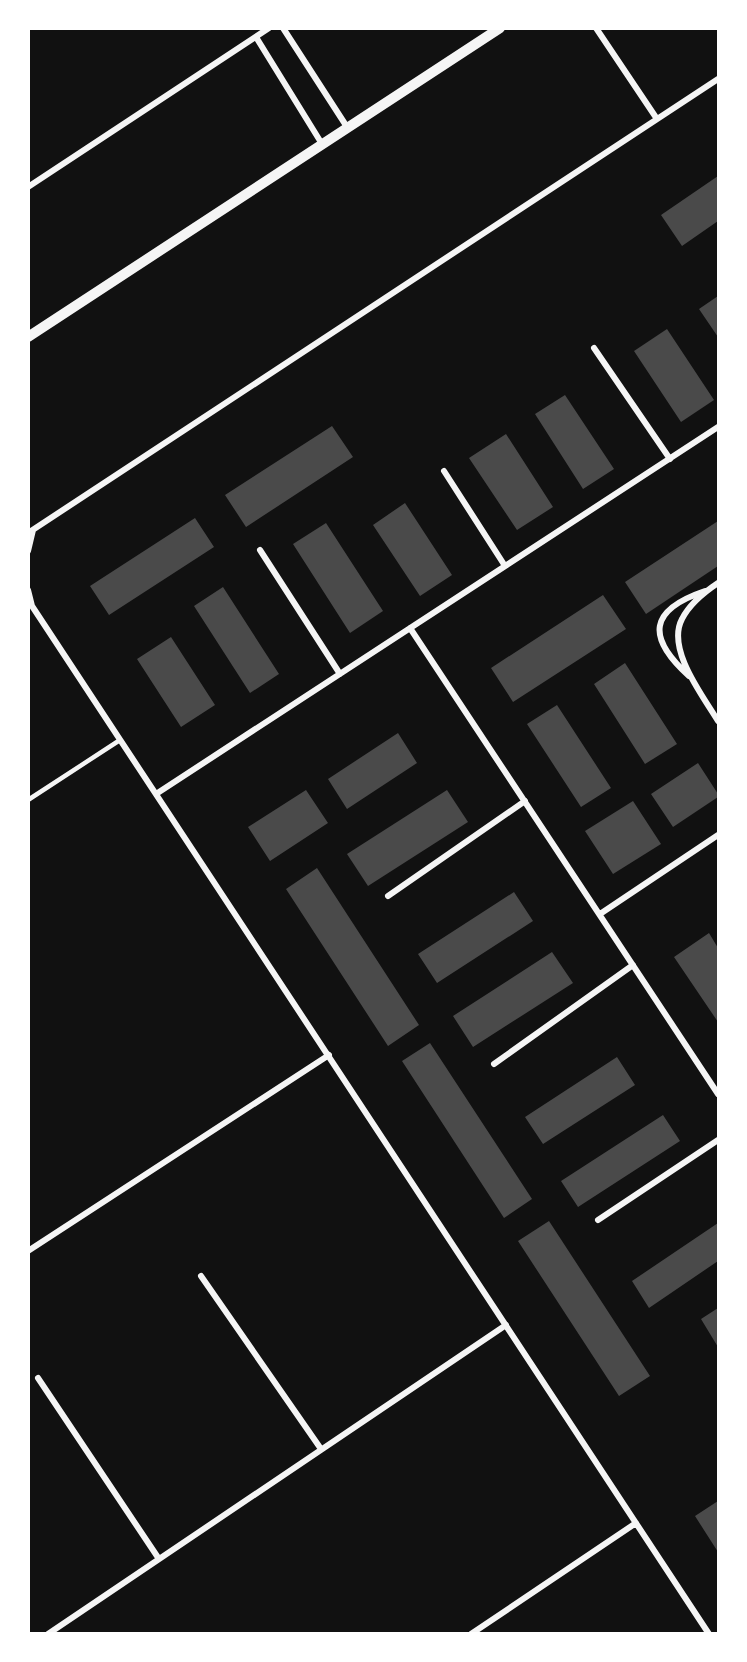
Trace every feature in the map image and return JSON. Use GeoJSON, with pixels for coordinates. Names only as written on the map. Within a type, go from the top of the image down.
{"type":"FeatureCollection","features":[{"type":"Feature","properties":{"kind":"street"},"geometry":{"type":"LineString","coordinates":[[28,187],[269,28]]}},
{"type":"Feature","properties":{"kind":"street"},"geometry":{"type":"LineString","coordinates":[[283,28],[347,127]]}},
{"type":"Feature","properties":{"kind":"street"},"geometry":{"type":"LineString","coordinates":[[28,337],[500,28]]}},
{"type":"Feature","properties":{"kind":"street"},"geometry":{"type":"LineString","coordinates":[[596,28],[657,119]]}},
{"type":"Feature","properties":{"kind":"street"},"geometry":{"type":"LineString","coordinates":[[256,37],[322,144]]}},
{"type":"Feature","properties":{"kind":"street"},"geometry":{"type":"LineString","coordinates":[[28,551],[31,531],[718,79]]}},
{"type":"Feature","properties":{"kind":"street"},"geometry":{"type":"LineString","coordinates":[[594,348],[670,459]]}},
{"type":"Feature","properties":{"kind":"street"},"geometry":{"type":"LineString","coordinates":[[156,794],[718,427]]}},
{"type":"Feature","properties":{"kind":"street"},"geometry":{"type":"LineString","coordinates":[[444,471],[505,566]]}},
{"type":"Feature","properties":{"kind":"street"},"geometry":{"type":"LineString","coordinates":[[260,550],[340,674]]}},
{"type":"Feature","properties":{"kind":"street"},"geometry":{"type":"LineString","coordinates":[[718,583],[668,609],[660,625],[661,643],[665,651],[690,678],[718,721]]}},
{"type":"Feature","properties":{"kind":"street"},"geometry":{"type":"LineString","coordinates":[[690,678],[680,645],[679,627],[687,611],[709,589]]}},
{"type":"Feature","properties":{"kind":"street"},"geometry":{"type":"LineString","coordinates":[[28,590],[30,605],[709,1634]]}},
{"type":"Feature","properties":{"kind":"street"},"geometry":{"type":"LineString","coordinates":[[410,628],[718,1094]]}},
{"type":"Feature","properties":{"kind":"street"},"geometry":{"type":"LineString","coordinates":[[388,896],[525,801]]}},
{"type":"Feature","properties":{"kind":"street"},"geometry":{"type":"LineString","coordinates":[[600,914],[718,835]]}},
{"type":"Feature","properties":{"kind":"street"},"geometry":{"type":"LineString","coordinates":[[494,1064],[633,965]]}},
{"type":"Feature","properties":{"kind":"street"},"geometry":{"type":"LineString","coordinates":[[28,1251],[329,1055]]}},
{"type":"Feature","properties":{"kind":"street"},"geometry":{"type":"LineString","coordinates":[[598,1220],[718,1140]]}},
{"type":"Feature","properties":{"kind":"street"},"geometry":{"type":"LineString","coordinates":[[201,1276],[321,1449]]}},
{"type":"Feature","properties":{"kind":"street"},"geometry":{"type":"LineString","coordinates":[[48,1634],[506,1325]]}},
{"type":"Feature","properties":{"kind":"street"},"geometry":{"type":"LineString","coordinates":[[38,1378],[159,1559]]}},
{"type":"Feature","properties":{"kind":"street"},"geometry":{"type":"LineString","coordinates":[[471,1634],[636,1523]]}},
{"type":"Feature","properties":{"kind":"lane"},"geometry":{"type":"LineString","coordinates":[[28,800],[120,740]]}},
{"type":"Feature","properties":{"kind":"building"},"geometry":{"type":"Polygon","coordinates":[[[718,176],[718,221],[682,246],[661,215],[718,176]]]}},
{"type":"Feature","properties":{"kind":"building"},"geometry":{"type":"Polygon","coordinates":[[[718,296],[718,337],[699,309],[718,296]]]}},
{"type":"Feature","properties":{"kind":"building"},"geometry":{"type":"Polygon","coordinates":[[[667,329],[714,400],[681,422],[634,351],[667,329]]]}},
{"type":"Feature","properties":{"kind":"building"},"geometry":{"type":"Polygon","coordinates":[[[565,395],[614,469],[583,489],[535,414],[565,395]]]}},
{"type":"Feature","properties":{"kind":"building"},"geometry":{"type":"Polygon","coordinates":[[[332,426],[353,457],[246,527],[225,495],[332,426]]]}},
{"type":"Feature","properties":{"kind":"building"},"geometry":{"type":"Polygon","coordinates":[[[506,434],[553,507],[517,530],[469,458],[506,434]]]}},
{"type":"Feature","properties":{"kind":"building"},"geometry":{"type":"Polygon","coordinates":[[[405,503],[452,575],[420,596],[373,525],[405,503]]]}},
{"type":"Feature","properties":{"kind":"building"},"geometry":{"type":"Polygon","coordinates":[[[195,518],[214,547],[109,615],[90,586],[195,518]]]}},
{"type":"Feature","properties":{"kind":"building"},"geometry":{"type":"Polygon","coordinates":[[[718,521],[718,566],[646,614],[625,582],[718,521]]]}},
{"type":"Feature","properties":{"kind":"building"},"geometry":{"type":"Polygon","coordinates":[[[326,523],[383,611],[350,633],[293,544],[326,523]]]}},
{"type":"Feature","properties":{"kind":"building"},"geometry":{"type":"Polygon","coordinates":[[[223,587],[279,674],[250,693],[194,606],[223,587]]]}},
{"type":"Feature","properties":{"kind":"building"},"geometry":{"type":"Polygon","coordinates":[[[603,595],[626,629],[513,702],[491,668],[603,595]]]}},
{"type":"Feature","properties":{"kind":"building"},"geometry":{"type":"Polygon","coordinates":[[[171,637],[215,705],[181,727],[137,659],[171,637]]]}},
{"type":"Feature","properties":{"kind":"building"},"geometry":{"type":"Polygon","coordinates":[[[625,663],[677,744],[645,764],[594,684],[625,663]]]}},
{"type":"Feature","properties":{"kind":"building"},"geometry":{"type":"Polygon","coordinates":[[[557,705],[611,788],[581,807],[527,724],[557,705]]]}},
{"type":"Feature","properties":{"kind":"building"},"geometry":{"type":"Polygon","coordinates":[[[398,733],[417,763],[347,809],[328,779],[398,733]]]}},
{"type":"Feature","properties":{"kind":"building"},"geometry":{"type":"Polygon","coordinates":[[[698,763],[718,797],[673,827],[651,794],[698,763]]]}},
{"type":"Feature","properties":{"kind":"building"},"geometry":{"type":"Polygon","coordinates":[[[306,790],[328,823],[270,861],[248,827],[306,790]]]}},
{"type":"Feature","properties":{"kind":"building"},"geometry":{"type":"Polygon","coordinates":[[[447,790],[468,822],[368,886],[347,854],[447,790]]]}},
{"type":"Feature","properties":{"kind":"building"},"geometry":{"type":"Polygon","coordinates":[[[633,801],[661,844],[613,874],[585,831],[633,801]]]}},
{"type":"Feature","properties":{"kind":"building"},"geometry":{"type":"Polygon","coordinates":[[[317,868],[419,1025],[388,1046],[286,889],[317,868]]]}},
{"type":"Feature","properties":{"kind":"building"},"geometry":{"type":"Polygon","coordinates":[[[514,892],[533,921],[437,983],[418,954],[514,892]]]}},
{"type":"Feature","properties":{"kind":"building"},"geometry":{"type":"Polygon","coordinates":[[[709,933],[718,948],[718,1022],[674,957],[709,933]]]}},
{"type":"Feature","properties":{"kind":"building"},"geometry":{"type":"Polygon","coordinates":[[[552,952],[573,983],[473,1047],[453,1016],[552,952]]]}},
{"type":"Feature","properties":{"kind":"building"},"geometry":{"type":"Polygon","coordinates":[[[430,1043],[532,1199],[504,1218],[402,1061],[430,1043]]]}},
{"type":"Feature","properties":{"kind":"building"},"geometry":{"type":"Polygon","coordinates":[[[617,1057],[635,1085],[543,1144],[525,1117],[617,1057]]]}},
{"type":"Feature","properties":{"kind":"building"},"geometry":{"type":"Polygon","coordinates":[[[663,1115],[680,1141],[578,1207],[561,1181],[663,1115]]]}},
{"type":"Feature","properties":{"kind":"building"},"geometry":{"type":"Polygon","coordinates":[[[549,1221],[650,1376],[619,1396],[518,1241],[549,1221]]]}},
{"type":"Feature","properties":{"kind":"building"},"geometry":{"type":"Polygon","coordinates":[[[718,1223],[718,1261],[649,1308],[632,1281],[718,1223]]]}},
{"type":"Feature","properties":{"kind":"building"},"geometry":{"type":"Polygon","coordinates":[[[718,1308],[718,1347],[701,1319],[718,1308]]]}},
{"type":"Feature","properties":{"kind":"building"},"geometry":{"type":"Polygon","coordinates":[[[718,1501],[718,1552],[695,1516],[718,1501]]]}}]}
